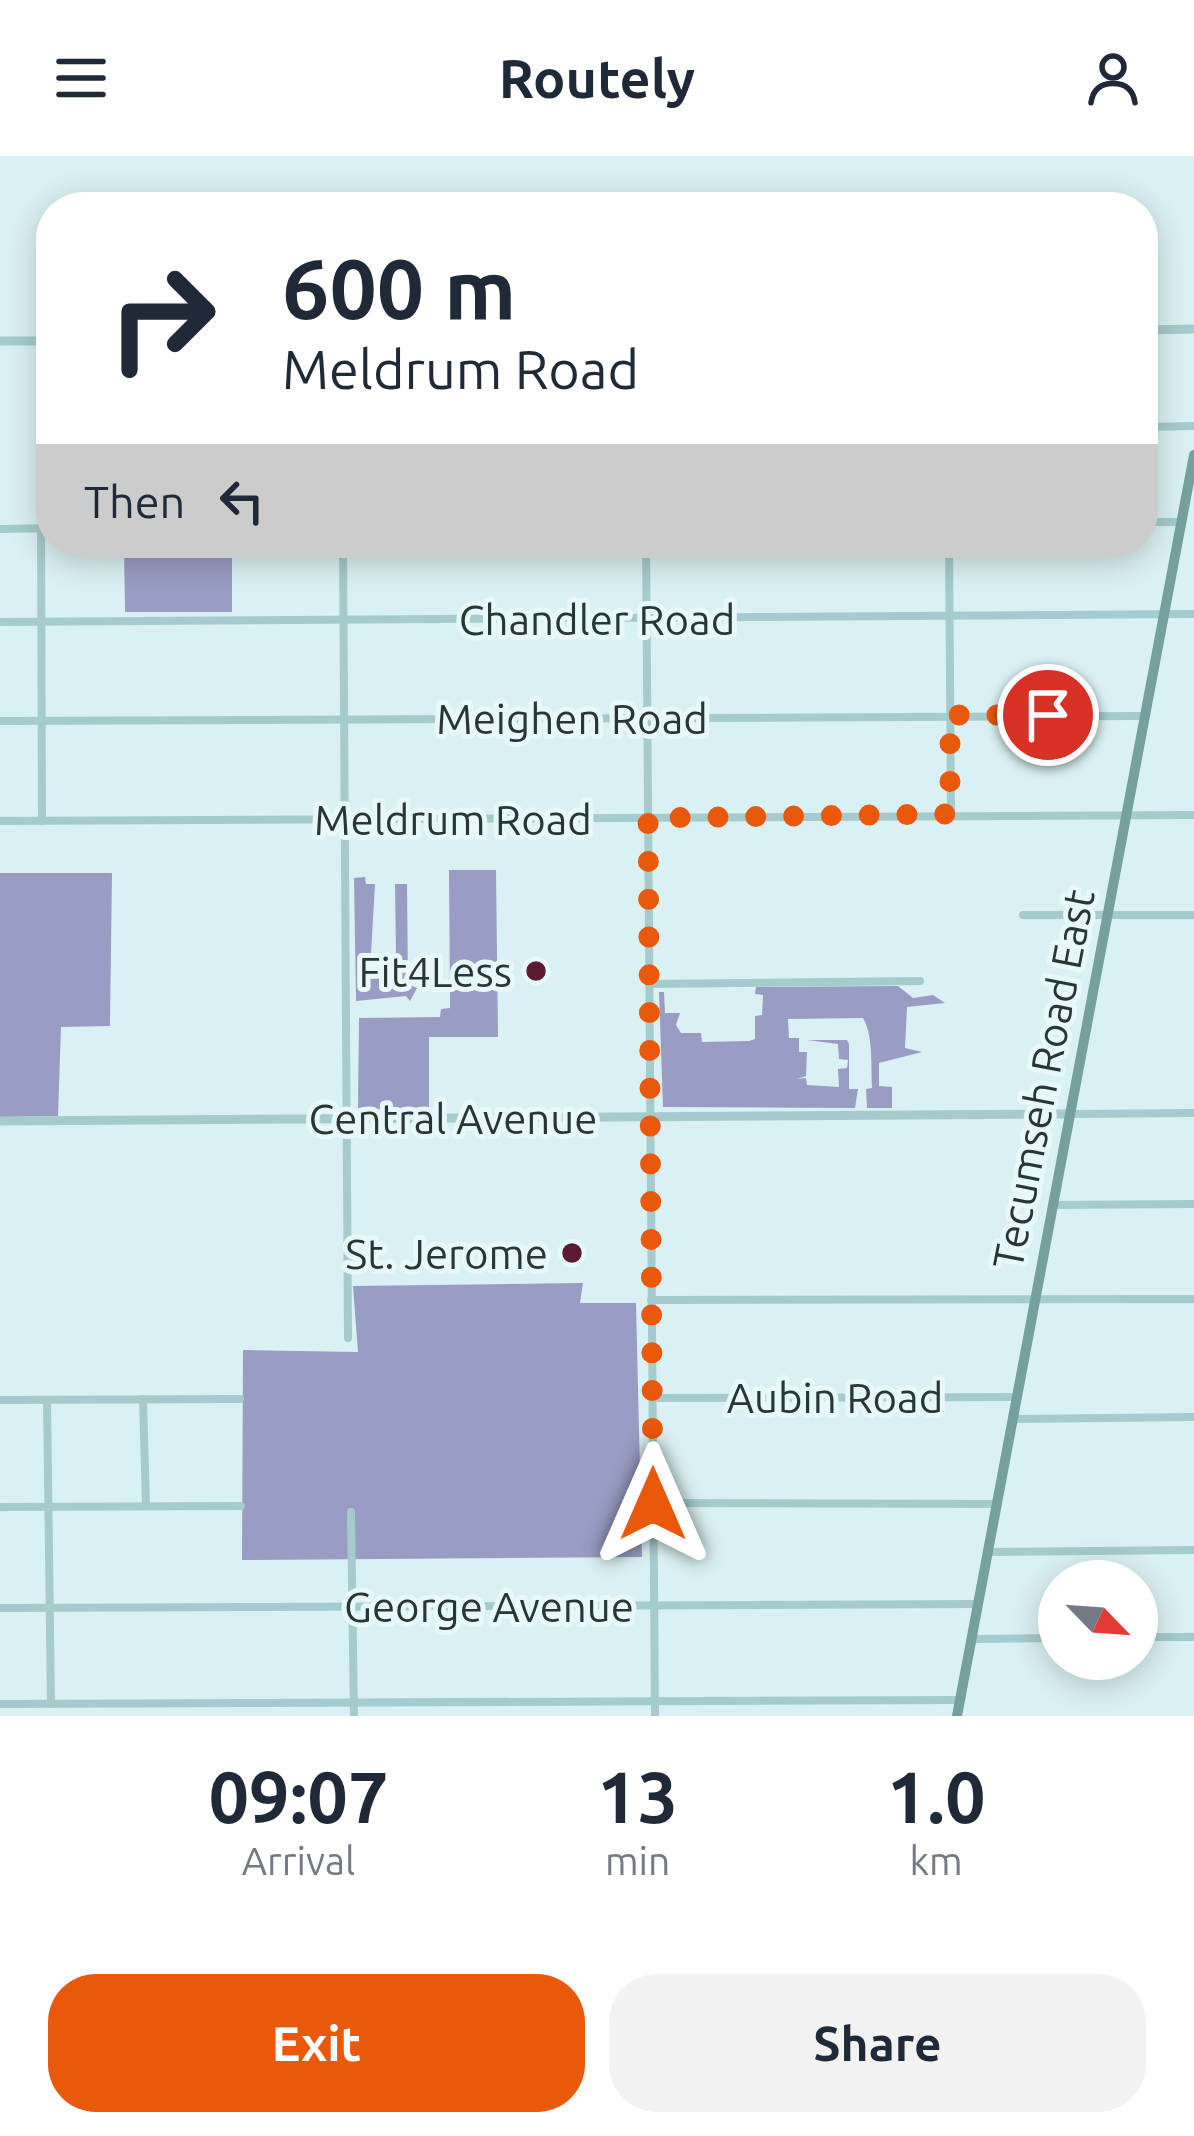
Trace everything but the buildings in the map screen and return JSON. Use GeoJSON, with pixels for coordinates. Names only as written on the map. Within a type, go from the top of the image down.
{"type":"FeatureCollection","features":[{"type":"Feature","properties":{"kind":"main road","name":"Tecumseh Road East"},"geometry":{"type":"LineString","coordinates":[[957,1716],[1194,455]]}},
{"type":"Feature","properties":{"kind":"street"},"geometry":{"type":"LineString","coordinates":[[1158,330],[1194,329]]}},
{"type":"Feature","properties":{"kind":"street"},"geometry":{"type":"LineString","coordinates":[[0,341],[36,340]]}},
{"type":"Feature","properties":{"kind":"street"},"geometry":{"type":"LineString","coordinates":[[1158,427],[1194,426]]}},
{"type":"Feature","properties":{"kind":"street"},"geometry":{"type":"LineString","coordinates":[[0,529],[36,528]]}},
{"type":"Feature","properties":{"kind":"street"},"geometry":{"type":"LineString","coordinates":[[42,820],[44,558]]}},
{"type":"Feature","properties":{"kind":"street"},"geometry":{"type":"LineString","coordinates":[[343,558],[348,1338]]}},
{"type":"Feature","properties":{"kind":"street"},"geometry":{"type":"LineString","coordinates":[[646,558],[655,1716]]}},
{"type":"Feature","properties":{"kind":"street"},"geometry":{"type":"LineString","coordinates":[[949,558],[950,814]]}},
{"type":"Feature","properties":{"kind":"street","name":"Chandler Road"},"geometry":{"type":"LineString","coordinates":[[0,622],[1194,614]]}},
{"type":"Feature","properties":{"kind":"street","name":"Meighen Road"},"geometry":{"type":"LineString","coordinates":[[0,722],[1144,716]]}},
{"type":"Feature","properties":{"kind":"street","name":"Meldrum Road"},"geometry":{"type":"LineString","coordinates":[[0,821],[1194,815]]}},
{"type":"Feature","properties":{"kind":"street"},"geometry":{"type":"LineString","coordinates":[[1023,915],[1194,915]]}},
{"type":"Feature","properties":{"kind":"street"},"geometry":{"type":"LineString","coordinates":[[649,984],[920,981]]}},
{"type":"Feature","properties":{"kind":"street","name":"Central Avenue"},"geometry":{"type":"LineString","coordinates":[[0,1121],[1194,1113]]}},
{"type":"Feature","properties":{"kind":"street"},"geometry":{"type":"LineString","coordinates":[[1053,1204],[1194,1204]]}},
{"type":"Feature","properties":{"kind":"street"},"geometry":{"type":"LineString","coordinates":[[651,1300],[1194,1299]]}},
{"type":"Feature","properties":{"kind":"street","name":"Aubin Road"},"geometry":{"type":"LineString","coordinates":[[652,1398],[1017,1397]]}},
{"type":"Feature","properties":{"kind":"street"},"geometry":{"type":"LineString","coordinates":[[0,1400],[240,1399]]}},
{"type":"Feature","properties":{"kind":"street"},"geometry":{"type":"LineString","coordinates":[[47,1400],[51,1704]]}},
{"type":"Feature","properties":{"kind":"street"},"geometry":{"type":"LineString","coordinates":[[143,1400],[146,1506]]}},
{"type":"Feature","properties":{"kind":"street"},"geometry":{"type":"LineString","coordinates":[[1013,1419],[1194,1417]]}},
{"type":"Feature","properties":{"kind":"street"},"geometry":{"type":"LineString","coordinates":[[653,1504],[997,1504]]}},
{"type":"Feature","properties":{"kind":"street"},"geometry":{"type":"LineString","coordinates":[[0,1507],[241,1506]]}},
{"type":"Feature","properties":{"kind":"street"},"geometry":{"type":"LineString","coordinates":[[351,1512],[354,1716]]}},
{"type":"Feature","properties":{"kind":"street"},"geometry":{"type":"LineString","coordinates":[[989,1552],[1194,1550]]}},
{"type":"Feature","properties":{"kind":"street","name":"George Avenue"},"geometry":{"type":"LineString","coordinates":[[0,1608],[978,1604]]}},
{"type":"Feature","properties":{"kind":"street"},"geometry":{"type":"LineString","coordinates":[[1158,1637],[1194,1637]]}},
{"type":"Feature","properties":{"kind":"street"},"geometry":{"type":"LineString","coordinates":[[971,1639],[1038,1638]]}},
{"type":"Feature","properties":{"kind":"street"},"geometry":{"type":"LineString","coordinates":[[0,1704],[960,1700]]}},
{"type":"Feature","properties":{"kind":"shaded area"},"geometry":{"type":"Polygon","coordinates":[[[124,558],[232,558],[232,612],[125,612],[124,558]]]}},
{"type":"Feature","properties":{"kind":"shaded area"},"geometry":{"type":"Polygon","coordinates":[[[449,870],[496,870],[498,1037],[429,1037],[429,1111],[358,1109],[359,1018],[440,1017],[441,1009],[450,1008],[449,870]]]}},
{"type":"Feature","properties":{"kind":"shaded area"},"geometry":{"type":"Polygon","coordinates":[[[0,873],[112,873],[110,1026],[61,1027],[58,1116],[0,1117],[0,873]]]}},
{"type":"Feature","properties":{"kind":"shaded area"},"geometry":{"type":"Polygon","coordinates":[[[365,877],[366,884],[375,884],[370,971],[384,971],[388,961],[396,960],[395,884],[407,884],[408,984],[417,988],[410,1001],[406,996],[356,1001],[354,878],[365,877]]]}},
{"type":"Feature","properties":{"kind":"shaded area"},"geometry":{"type":"Polygon","coordinates":[[[898,986],[913,998],[933,995],[945,1003],[907,1007],[905,1048],[922,1052],[879,1063],[879,1086],[892,1087],[892,1108],[867,1108],[871,1059],[863,1018],[788,1019],[789,1038],[799,1038],[799,1052],[807,1052],[806,1076],[797,1079],[806,1078],[807,1085],[839,1087],[838,1069],[847,1068],[848,1060],[839,1059],[838,1044],[807,1040],[847,1040],[849,1044],[849,1089],[858,1089],[855,1108],[663,1107],[659,992],[664,992],[665,1013],[680,1013],[676,1025],[681,1033],[701,1033],[702,1042],[749,1041],[755,1039],[755,1016],[762,1015],[763,995],[755,994],[756,987],[898,986]]]}},
{"type":"Feature","properties":{"kind":"shaded area"},"geometry":{"type":"Polygon","coordinates":[[[583,1283],[580,1303],[636,1303],[642,1557],[242,1560],[243,1350],[358,1352],[353,1286],[583,1283]]]}},
{"type":"Feature","properties":{"kind":"place","name":"Fit4Less"},"geometry":{"type":"Point","coordinates":[536,971]}},
{"type":"Feature","properties":{"kind":"place","name":"St. Jerome"},"geometry":{"type":"Point","coordinates":[572,1253]}},
{"type":"Feature","properties":{"kind":"route"},"geometry":{"type":"LineString","coordinates":[[653,1504],[648,818],[950,814],[950,715],[1048,715]]}}]}
